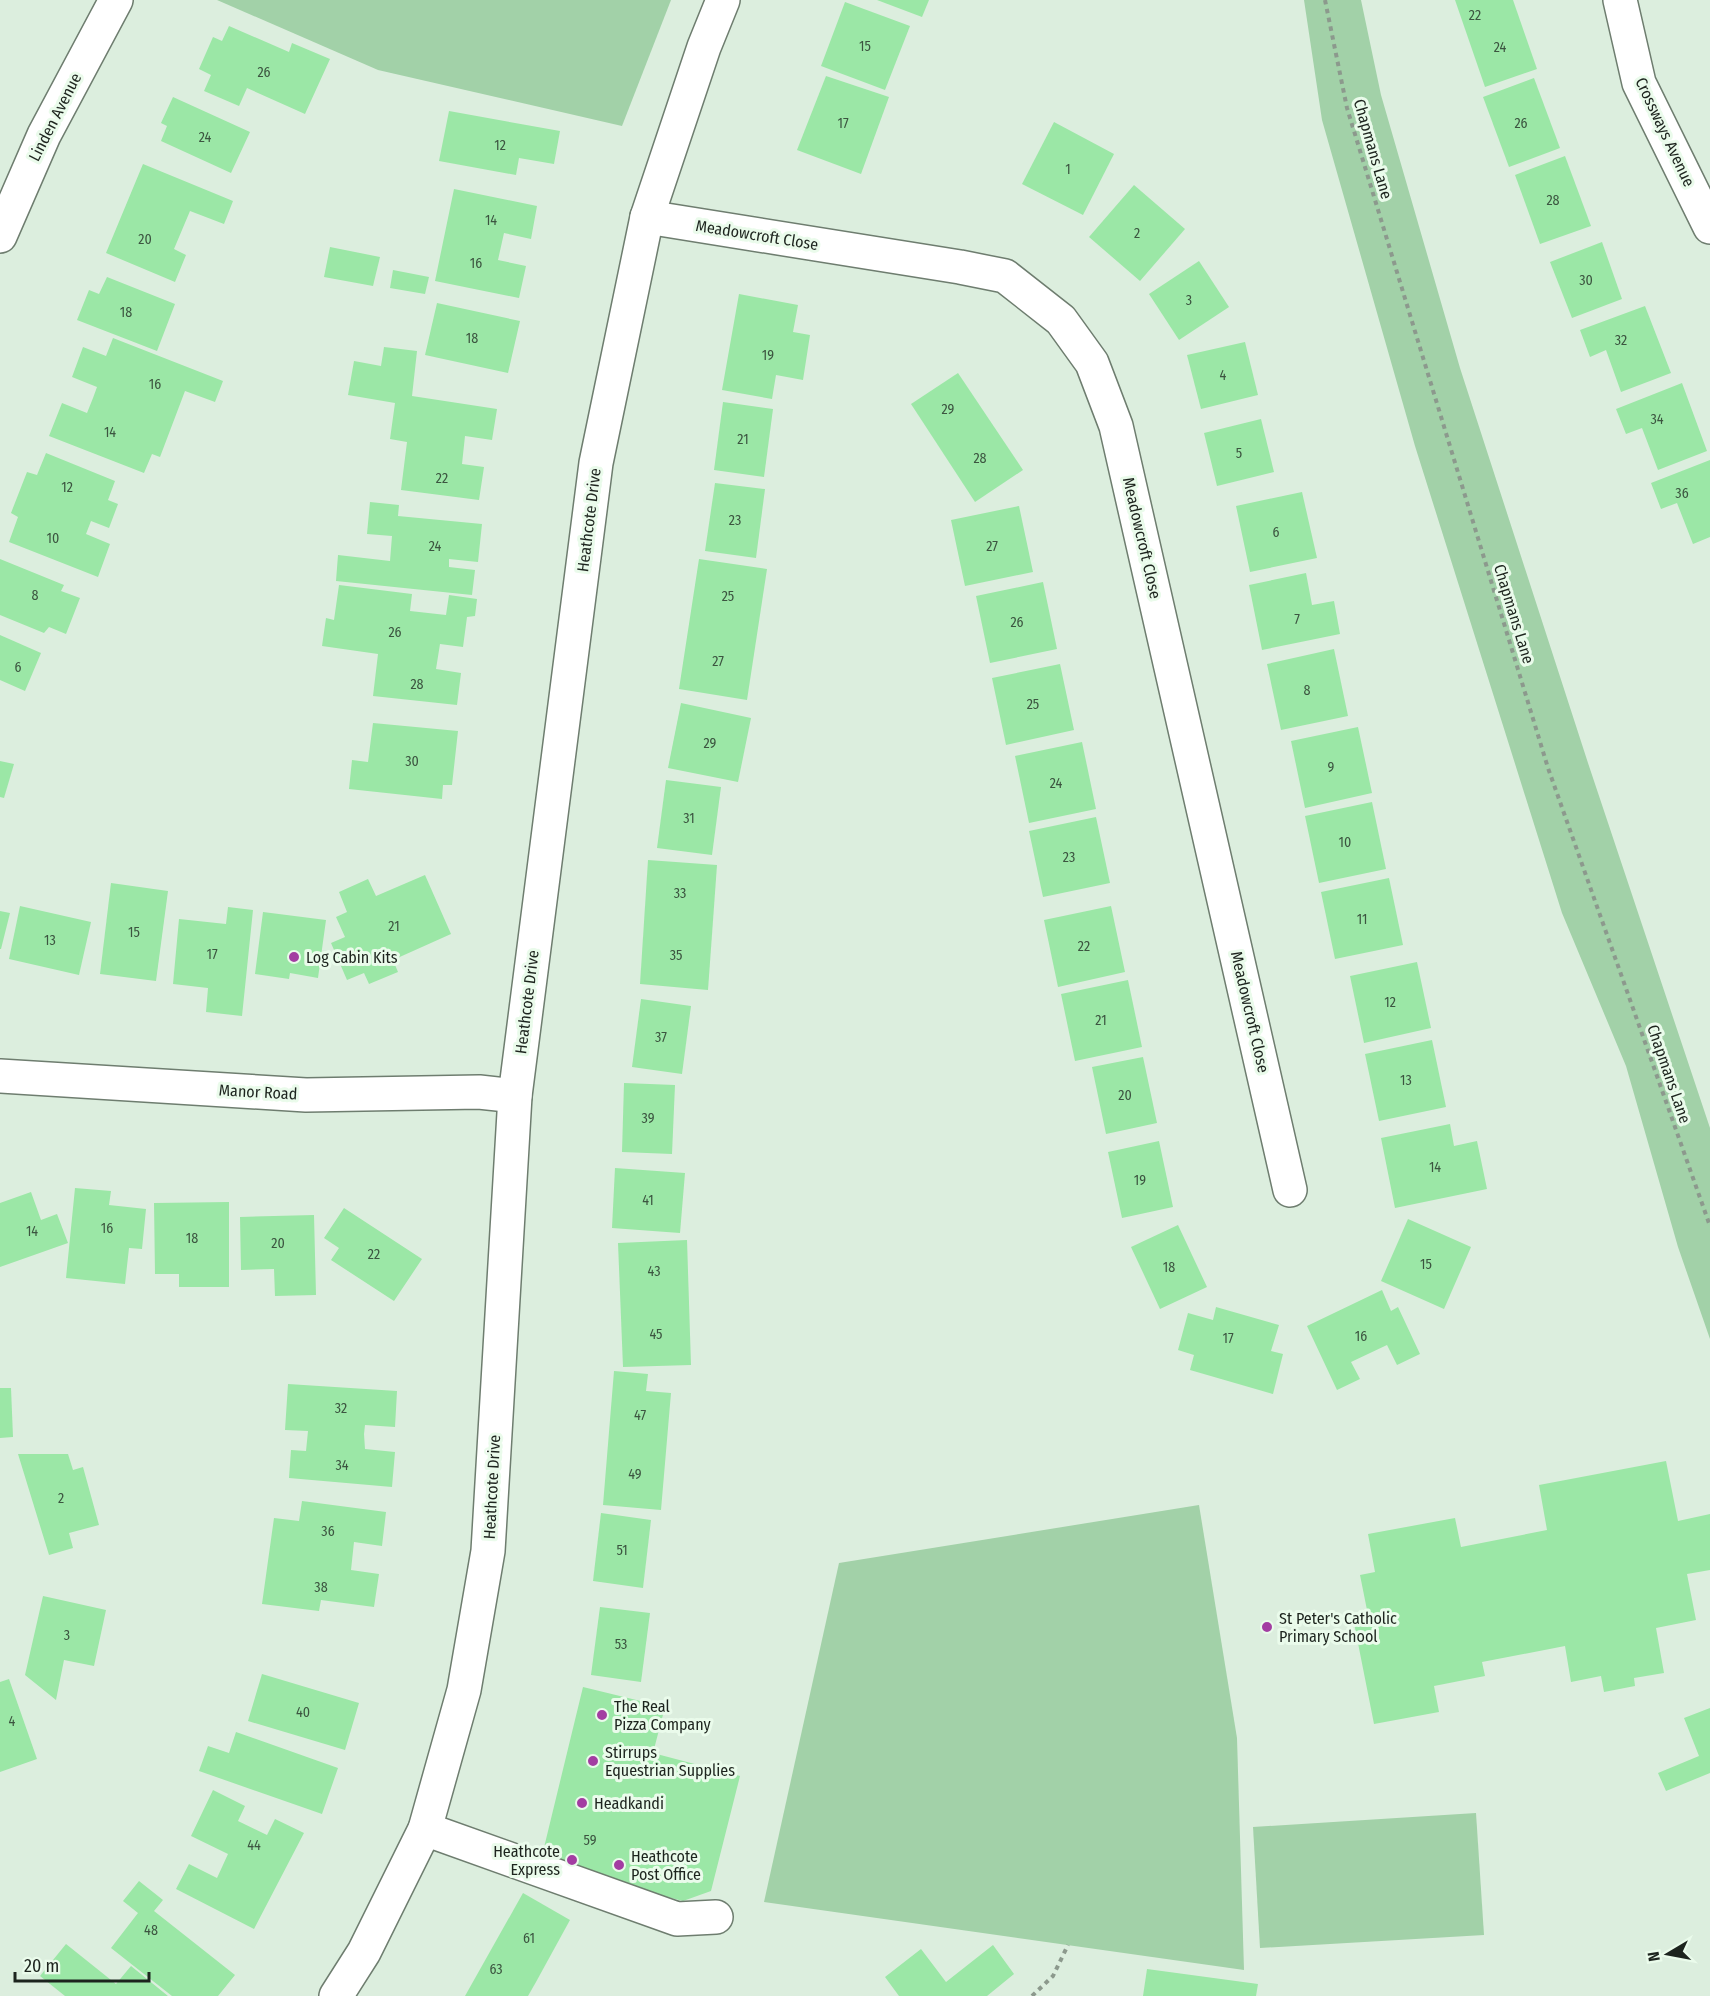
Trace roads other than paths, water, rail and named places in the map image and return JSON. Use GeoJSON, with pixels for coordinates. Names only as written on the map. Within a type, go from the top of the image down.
{"type":"FeatureCollection","features":[{"type":"Feature","properties":{"kind":"street","name":"Linden Avenue"},"geometry":{"type":"LineString","coordinates":[[0,236],[44,135],[116,0]]}},
{"type":"Feature","properties":{"kind":"street","name":"Heathcote Drive"},"geometry":{"type":"LineString","coordinates":[[336,1996],[364,1952],[425,1829],[464,1690],[488,1551],[515,1095],[596,463],[647,217],[704,47],[723,0]]}},
{"type":"Feature","properties":{"kind":"street","name":"Crossways Avenue"},"geometry":{"type":"LineString","coordinates":[[1620,0],[1639,83],[1710,227]]}},
{"type":"Feature","properties":{"kind":"street","name":"Meadowcroft Close"},"geometry":{"type":"LineString","coordinates":[[647,217],[1005,276],[1061,320],[1092,363],[1116,426],[1290,1190]]}},
{"type":"Feature","properties":{"kind":"street","name":"Manor Road"},"geometry":{"type":"LineString","coordinates":[[0,1076],[306,1095],[479,1092],[515,1095]]}},
{"type":"Feature","properties":{"kind":"street"},"geometry":{"type":"LineString","coordinates":[[425,1829],[677,1919],[716,1917]]}},
{"type":"Feature","properties":{"kind":"place","name":"Log Cabin Kits"},"geometry":{"type":"Point","coordinates":[294,957]}},
{"type":"Feature","properties":{"kind":"place","name":"St Peter's Catholic Primary School"},"geometry":{"type":"Point","coordinates":[1267,1627]}},
{"type":"Feature","properties":{"kind":"place","name":"The Real Pizza Company"},"geometry":{"type":"Point","coordinates":[602,1715]}},
{"type":"Feature","properties":{"kind":"place","name":"Stirrups Equestrian Supplies"},"geometry":{"type":"Point","coordinates":[593,1761]}},
{"type":"Feature","properties":{"kind":"place","name":"Headkandi"},"geometry":{"type":"Point","coordinates":[582,1803]}},
{"type":"Feature","properties":{"kind":"place","name":"Heathcote Express"},"geometry":{"type":"Point","coordinates":[572,1860]}},
{"type":"Feature","properties":{"kind":"place","name":"Heathcote Post Office"},"geometry":{"type":"Point","coordinates":[619,1865]}}]}
